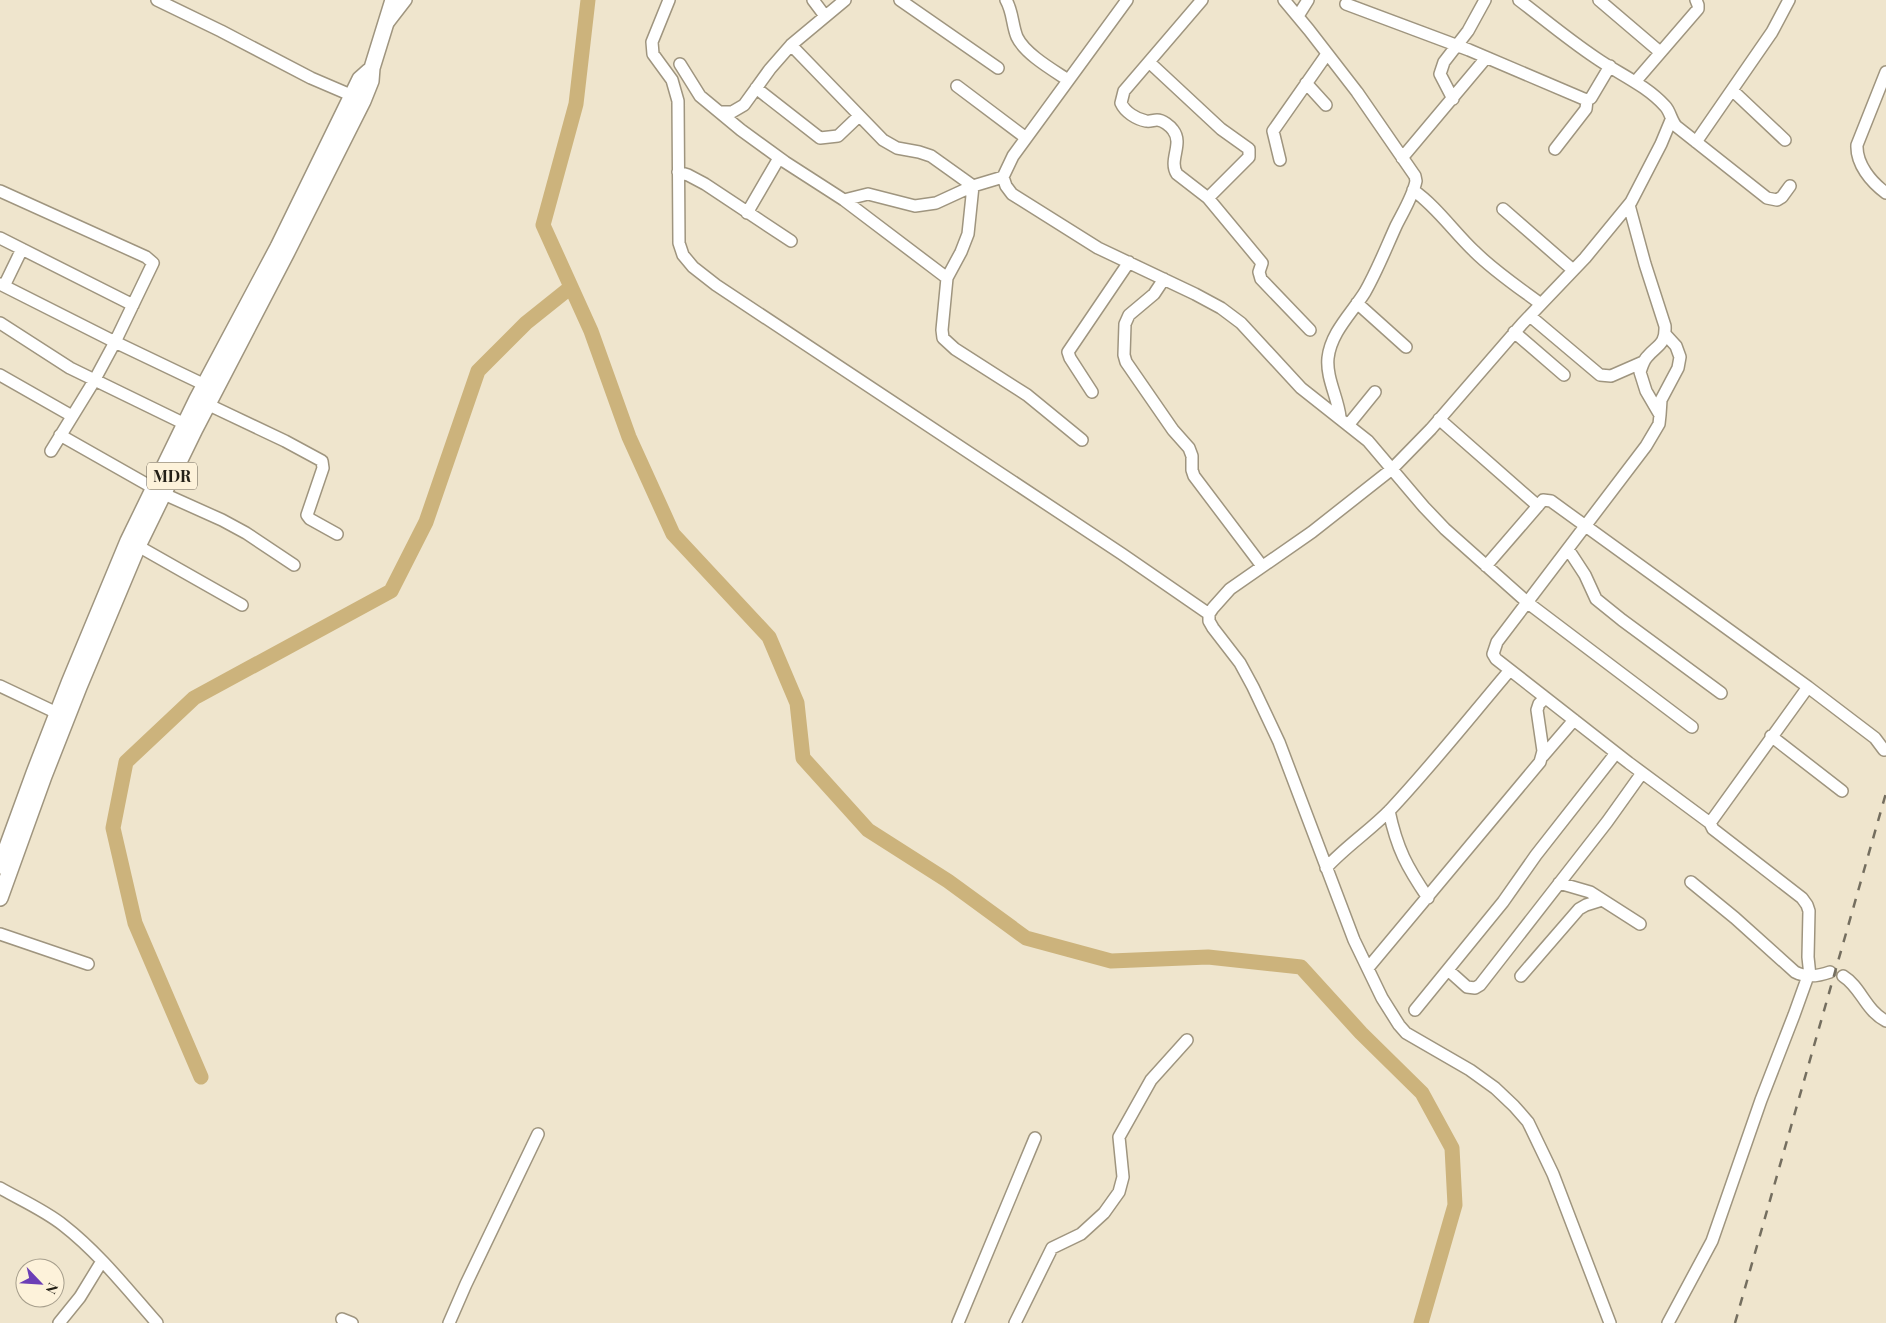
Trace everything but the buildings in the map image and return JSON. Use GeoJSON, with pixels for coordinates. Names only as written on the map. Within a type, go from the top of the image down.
{"type":"FeatureCollection","features":[{"type":"Feature","properties":{"kind":"main road","name":"MDR"},"geometry":{"type":"LineString","coordinates":[[0,866],[4,840],[128,540],[159,492],[208,404],[288,252],[363,101],[371,81],[372,68],[393,0]]}},
{"type":"Feature","properties":{"kind":"main road","name":"MDR"},"geometry":{"type":"LineString","coordinates":[[0,898],[79,687],[138,546],[185,424],[278,248],[360,79],[372,68]]}},
{"type":"Feature","properties":{"kind":"street"},"geometry":{"type":"LineString","coordinates":[[157,0],[221,30],[311,78],[353,96]]}},
{"type":"Feature","properties":{"kind":"street"},"geometry":{"type":"LineString","coordinates":[[384,27],[406,0]]}},
{"type":"Feature","properties":{"kind":"street"},"geometry":{"type":"LineString","coordinates":[[669,0],[652,42],[653,54],[672,80],[677,97],[679,243],[683,255],[693,267],[741,302],[914,415],[1209,614]]}},
{"type":"Feature","properties":{"kind":"street"},"geometry":{"type":"LineString","coordinates":[[813,0],[825,16]]}},
{"type":"Feature","properties":{"kind":"street"},"geometry":{"type":"LineString","coordinates":[[720,112],[740,109],[791,46],[845,0]]}},
{"type":"Feature","properties":{"kind":"street"},"geometry":{"type":"LineString","coordinates":[[900,0],[998,68]]}},
{"type":"Feature","properties":{"kind":"street"},"geometry":{"type":"LineString","coordinates":[[1006,0],[1011,11],[1018,39],[1028,51],[1068,80]]}},
{"type":"Feature","properties":{"kind":"street"},"geometry":{"type":"LineString","coordinates":[[1127,0],[1006,167],[1002,176],[1012,194],[1074,234],[1221,308],[1241,323],[1301,388],[1368,441],[1440,524],[1486,566],[1528,603],[1692,727]]}},
{"type":"Feature","properties":{"kind":"street"},"geometry":{"type":"LineString","coordinates":[[1202,0],[1124,91],[1121,103],[1127,111],[1138,118],[1147,121],[1160,120],[1172,128],[1176,135],[1177,146],[1173,169],[1208,198],[1262,262],[1259,272],[1261,279],[1310,330]]}},
{"type":"Feature","properties":{"kind":"street"},"geometry":{"type":"LineString","coordinates":[[1284,0],[1357,92],[1415,176],[1416,181],[1414,190],[1372,278],[1335,337],[1328,358],[1328,369],[1344,421]]}},
{"type":"Feature","properties":{"kind":"street"},"geometry":{"type":"LineString","coordinates":[[1298,16],[1308,0]]}},
{"type":"Feature","properties":{"kind":"street"},"geometry":{"type":"LineString","coordinates":[[1453,99],[1440,74],[1444,62],[1468,31],[1485,0]]}},
{"type":"Feature","properties":{"kind":"street"},"geometry":{"type":"LineString","coordinates":[[1519,0],[1595,58],[1636,82],[1669,110],[1671,120],[1676,126],[1767,198],[1777,200],[1790,186]]}},
{"type":"Feature","properties":{"kind":"street"},"geometry":{"type":"LineString","coordinates":[[1599,0],[1660,52]]}},
{"type":"Feature","properties":{"kind":"street"},"geometry":{"type":"LineString","coordinates":[[1636,82],[1698,9],[1696,0]]}},
{"type":"Feature","properties":{"kind":"street"},"geometry":{"type":"LineString","coordinates":[[1696,142],[1772,32],[1789,0]]}},
{"type":"Feature","properties":{"kind":"street"},"geometry":{"type":"LineString","coordinates":[[1346,4],[1457,46],[1587,100]]}},
{"type":"Feature","properties":{"kind":"street"},"geometry":{"type":"LineString","coordinates":[[791,46],[884,140],[897,148],[931,156],[973,186]]}},
{"type":"Feature","properties":{"kind":"street"},"geometry":{"type":"LineString","coordinates":[[1280,160],[1273,131],[1327,54]]}},
{"type":"Feature","properties":{"kind":"street"},"geometry":{"type":"LineString","coordinates":[[1402,158],[1486,58]]}},
{"type":"Feature","properties":{"kind":"street"},"geometry":{"type":"LineString","coordinates":[[1149,62],[1221,129],[1248,149],[1249,157],[1208,198]]}},
{"type":"Feature","properties":{"kind":"street"},"geometry":{"type":"LineString","coordinates":[[680,64],[702,98],[779,158],[844,200],[947,278]]}},
{"type":"Feature","properties":{"kind":"street"},"geometry":{"type":"LineString","coordinates":[[1555,149],[1586,109],[1587,100],[1591,98],[1610,66]]}},
{"type":"Feature","properties":{"kind":"street"},"geometry":{"type":"LineString","coordinates":[[1886,72],[1857,145],[1857,153],[1867,174],[1886,193]]}},
{"type":"Feature","properties":{"kind":"street"},"geometry":{"type":"LineString","coordinates":[[1306,83],[1326,105]]}},
{"type":"Feature","properties":{"kind":"street"},"geometry":{"type":"LineString","coordinates":[[957,86],[1026,138]]}},
{"type":"Feature","properties":{"kind":"street"},"geometry":{"type":"LineString","coordinates":[[756,88],[820,138],[838,136],[859,116]]}},
{"type":"Feature","properties":{"kind":"street"},"geometry":{"type":"LineString","coordinates":[[1732,90],[1785,140]]}},
{"type":"Feature","properties":{"kind":"street"},"geometry":{"type":"LineString","coordinates":[[677,97],[702,98]]}},
{"type":"Feature","properties":{"kind":"street"},"geometry":{"type":"LineString","coordinates":[[1610,1323],[1553,1174],[1528,1122],[1495,1088],[1470,1070],[1406,1033],[1398,1025],[1382,998],[1354,940],[1272,728],[1240,663],[1212,628],[1209,614],[1221,597],[1239,581],[1312,532],[1392,470],[1514,332],[1574,270],[1629,205],[1640,188],[1671,120]]}},
{"type":"Feature","properties":{"kind":"street"},"geometry":{"type":"LineString","coordinates":[[746,212],[779,158]]}},
{"type":"Feature","properties":{"kind":"street"},"geometry":{"type":"LineString","coordinates":[[678,172],[694,178],[791,241]]}},
{"type":"Feature","properties":{"kind":"street"},"geometry":{"type":"LineString","coordinates":[[844,200],[868,194],[915,206],[936,203],[973,186],[1002,176]]}},
{"type":"Feature","properties":{"kind":"street"},"geometry":{"type":"LineString","coordinates":[[973,186],[968,234],[947,278],[944,294],[943,338],[947,344],[1027,395],[1082,440]]}},
{"type":"Feature","properties":{"kind":"street"},"geometry":{"type":"LineString","coordinates":[[1414,190],[1436,208],[1474,251],[1500,274],[1541,304]]}},
{"type":"Feature","properties":{"kind":"street"},"geometry":{"type":"LineString","coordinates":[[0,191],[151,260],[153,263],[115,342],[52,451]]}},
{"type":"Feature","properties":{"kind":"street"},"geometry":{"type":"LineString","coordinates":[[1629,205],[1665,326],[1665,334],[1659,346],[1643,362],[1640,372],[1646,391],[1660,415]]}},
{"type":"Feature","properties":{"kind":"street"},"geometry":{"type":"LineString","coordinates":[[1503,209],[1574,270]]}},
{"type":"Feature","properties":{"kind":"street"},"geometry":{"type":"LineString","coordinates":[[0,238],[134,305]]}},
{"type":"Feature","properties":{"kind":"street"},"geometry":{"type":"LineString","coordinates":[[22,249],[2,285],[205,385]]}},
{"type":"Feature","properties":{"kind":"street"},"geometry":{"type":"LineString","coordinates":[[1092,392],[1068,352],[1129,262]]}},
{"type":"Feature","properties":{"kind":"street"},"geometry":{"type":"LineString","coordinates":[[1164,279],[1154,294],[1133,311],[1125,324],[1124,355],[1126,362],[1173,430],[1189,448],[1192,456],[1194,476],[1262,566]]}},
{"type":"Feature","properties":{"kind":"street"},"geometry":{"type":"LineString","coordinates":[[1357,303],[1406,347]]}},
{"type":"Feature","properties":{"kind":"street"},"geometry":{"type":"LineString","coordinates":[[1530,316],[1600,375],[1611,376],[1643,362]]}},
{"type":"Feature","properties":{"kind":"street"},"geometry":{"type":"LineString","coordinates":[[0,323],[70,368],[185,424]]}},
{"type":"Feature","properties":{"kind":"street"},"geometry":{"type":"LineString","coordinates":[[1514,332],[1564,374]]}},
{"type":"Feature","properties":{"kind":"street"},"geometry":{"type":"LineString","coordinates":[[1665,334],[1676,346],[1680,357],[1678,368],[1661,400],[1659,424],[1646,446],[1493,650],[1492,654],[1545,698],[1710,823],[1713,829],[1802,898],[1807,904],[1809,976],[1761,1100],[1712,1241],[1668,1323]]}},
{"type":"Feature","properties":{"kind":"street"},"geometry":{"type":"LineString","coordinates":[[0,375],[72,416]]}},
{"type":"Feature","properties":{"kind":"street"},"geometry":{"type":"LineString","coordinates":[[1344,421],[1375,392]]}},
{"type":"Feature","properties":{"kind":"street"},"geometry":{"type":"LineString","coordinates":[[208,404],[286,441],[322,461],[323,468],[307,516],[337,534]]}},
{"type":"Feature","properties":{"kind":"street"},"geometry":{"type":"LineString","coordinates":[[1439,419],[1538,506]]}},
{"type":"Feature","properties":{"kind":"street"},"geometry":{"type":"LineString","coordinates":[[60,435],[159,492],[222,520],[246,533],[294,565]]}},
{"type":"Feature","properties":{"kind":"street"},"geometry":{"type":"LineString","coordinates":[[1486,566],[1543,500],[1551,501],[1808,687],[1875,738],[1884,750]]}},
{"type":"Feature","properties":{"kind":"street"},"geometry":{"type":"LineString","coordinates":[[138,546],[242,605]]}},
{"type":"Feature","properties":{"kind":"street"},"geometry":{"type":"LineString","coordinates":[[1568,549],[1585,575],[1596,598],[1622,620],[1721,692]]}},
{"type":"Feature","properties":{"kind":"street"},"geometry":{"type":"LineString","coordinates":[[1326,868],[1342,850],[1389,811],[1431,765],[1510,670]]}},
{"type":"Feature","properties":{"kind":"street"},"geometry":{"type":"LineString","coordinates":[[0,686],[57,712]]}},
{"type":"Feature","properties":{"kind":"street"},"geometry":{"type":"LineString","coordinates":[[1710,823],[1808,687]]}},
{"type":"Feature","properties":{"kind":"street"},"geometry":{"type":"LineString","coordinates":[[1543,756],[1537,710],[1545,698]]}},
{"type":"Feature","properties":{"kind":"street"},"geometry":{"type":"LineString","coordinates":[[1368,968],[1574,720]]}},
{"type":"Feature","properties":{"kind":"street"},"geometry":{"type":"LineString","coordinates":[[1771,736],[1842,791]]}},
{"type":"Feature","properties":{"kind":"street"},"geometry":{"type":"LineString","coordinates":[[1415,1010],[1503,902],[1542,848],[1616,753]]}},
{"type":"Feature","properties":{"kind":"street"},"geometry":{"type":"LineString","coordinates":[[1448,970],[1467,987],[1475,988],[1560,883],[1642,773]]}},
{"type":"Feature","properties":{"kind":"street"},"geometry":{"type":"LineString","coordinates":[[1389,811],[1400,853],[1428,898]]}},
{"type":"Feature","properties":{"kind":"street"},"geometry":{"type":"LineString","coordinates":[[1691,882],[1799,975],[1809,976],[1830,972]]}},
{"type":"Feature","properties":{"kind":"street"},"geometry":{"type":"LineString","coordinates":[[1560,883],[1582,889],[1640,924]]}},
{"type":"Feature","properties":{"kind":"street"},"geometry":{"type":"LineString","coordinates":[[1522,976],[1579,909],[1602,900]]}},
{"type":"Feature","properties":{"kind":"street"},"geometry":{"type":"LineString","coordinates":[[0,934],[88,964]]}},
{"type":"Feature","properties":{"kind":"street"},"geometry":{"type":"LineString","coordinates":[[1843,976],[1853,985],[1874,1014],[1886,1021]]}},
{"type":"Feature","properties":{"kind":"street"},"geometry":{"type":"LineString","coordinates":[[1015,1323],[1052,1248],[1081,1234],[1104,1212],[1119,1192],[1123,1177],[1119,1137],[1151,1080],[1187,1040]]}},
{"type":"Feature","properties":{"kind":"street"},"geometry":{"type":"LineString","coordinates":[[449,1323],[538,1134]]}},
{"type":"Feature","properties":{"kind":"street"},"geometry":{"type":"LineString","coordinates":[[958,1323],[1035,1138]]}},
{"type":"Feature","properties":{"kind":"street"},"geometry":{"type":"LineString","coordinates":[[0,1188],[54,1218],[89,1248],[101,1259],[157,1323]]}},
{"type":"Feature","properties":{"kind":"street"},"geometry":{"type":"LineString","coordinates":[[59,1323],[80,1297],[101,1259]]}},
{"type":"Feature","properties":{"kind":"waterway"},"geometry":{"type":"LineString","coordinates":[[588,0],[576,104],[543,225],[591,331],[629,437],[673,534],[769,637],[797,703],[803,758],[868,830],[948,881],[1026,938],[1111,961],[1208,957],[1301,967],[1361,1033],[1422,1093],[1452,1148],[1455,1205],[1421,1323]]}},
{"type":"Feature","properties":{"kind":"waterway"},"geometry":{"type":"LineString","coordinates":[[201,1077],[135,923],[113,828],[126,762],[194,698],[391,591],[426,522],[478,371],[526,323],[571,287]]}},
{"type":"Feature","properties":{"kind":"railway"},"geometry":{"type":"LineString","coordinates":[[1735,1323],[1886,793]]}}]}
